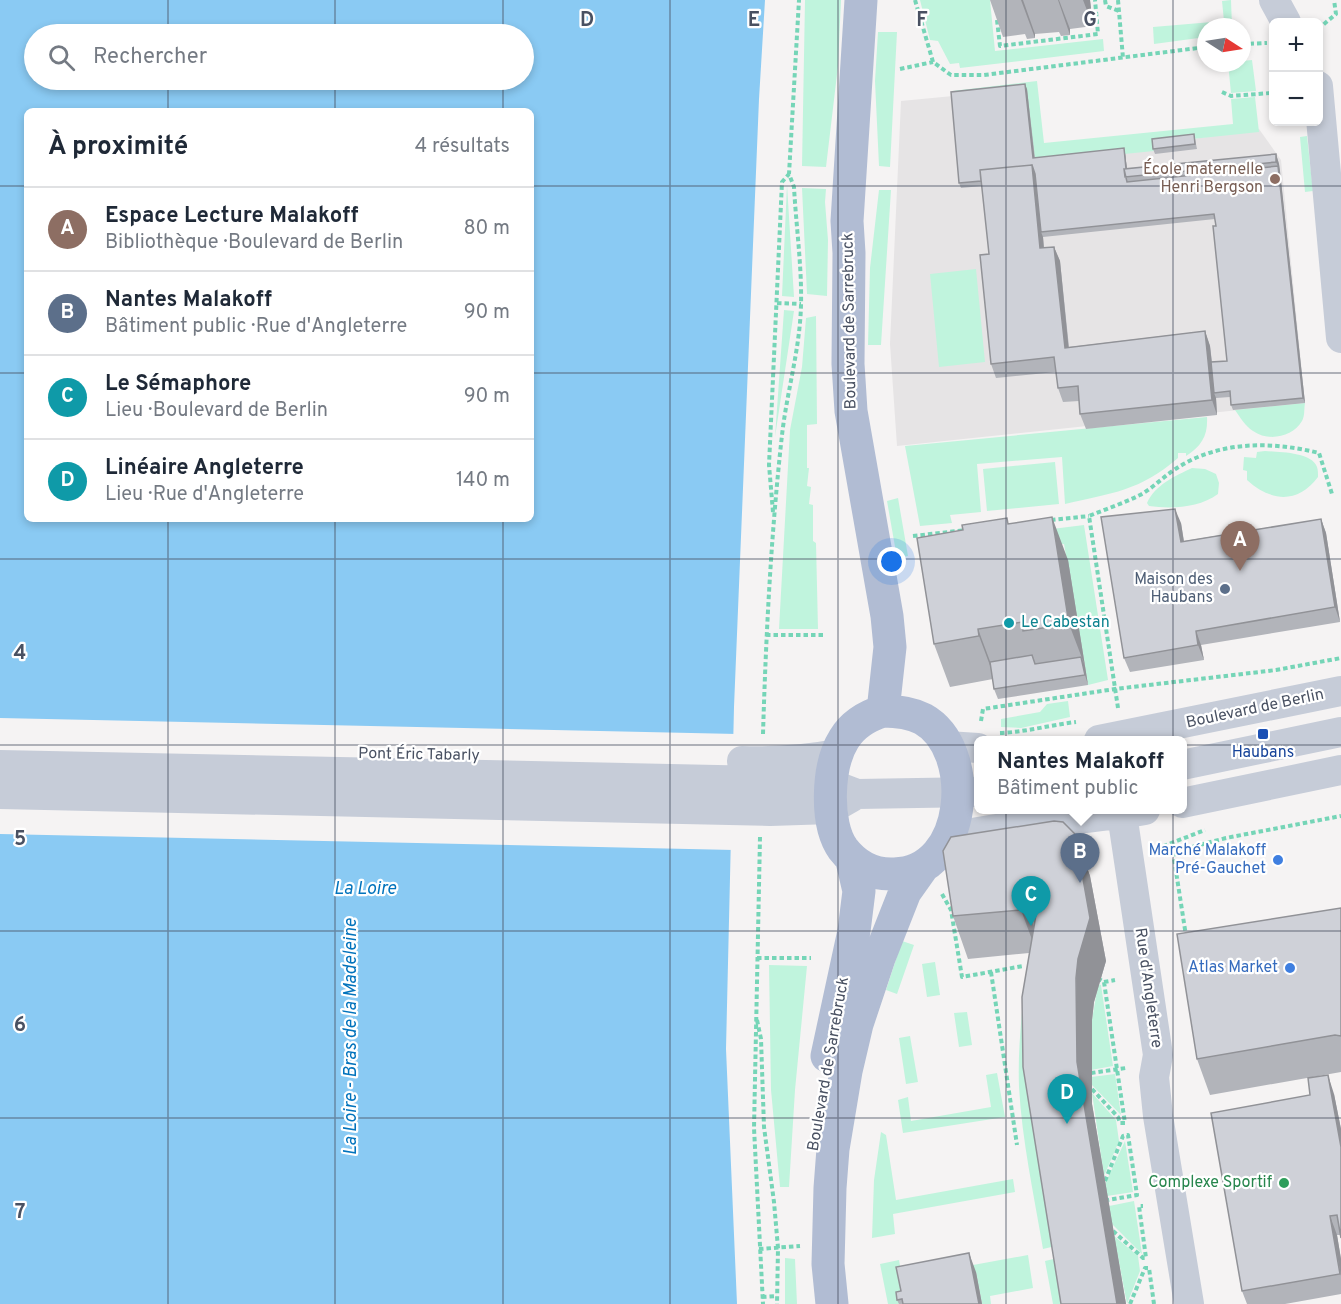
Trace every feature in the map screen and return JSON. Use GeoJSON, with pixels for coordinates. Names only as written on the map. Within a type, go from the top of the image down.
{"type":"FeatureCollection","features":[{"type":"Feature","properties":{"kind":"main road","name":"Boulevard de Sarrebruck"},"geometry":{"type":"LineString","coordinates":[[861,0],[847,220],[848,364],[851,411],[887,616],[890,647],[883,711]]}},
{"type":"Feature","properties":{"kind":"main road"},"geometry":{"type":"LineString","coordinates":[[838,794],[844,739],[854,727],[868,716],[883,711],[897,711],[923,719],[939,734],[968,741],[955,766],[968,792],[956,814],[953,829],[948,838]]}},
{"type":"Feature","properties":{"kind":"main road","name":"Boulevard de Sarrebruck"},"geometry":{"type":"LineString","coordinates":[[811,1304],[792,1247],[810,1173],[827,1056],[859,891],[852,861],[841,846],[838,794]]}},
{"type":"Feature","properties":{"kind":"main road","name":"Boulevard de Sarrebruck"},"geometry":{"type":"LineString","coordinates":[[831,1304],[828,1264],[833,1149],[846,1071],[857,1024],[879,958],[905,892],[948,838]]}},
{"type":"Feature","properties":{"kind":"main road"},"geometry":{"type":"LineString","coordinates":[[852,861],[868,870],[885,875],[906,874],[922,868]]}},
{"type":"Feature","properties":{"kind":"street"},"geometry":{"type":"LineString","coordinates":[[1274,0],[1284,18]]}},
{"type":"Feature","properties":{"kind":"street"},"geometry":{"type":"LineString","coordinates":[[1323,81],[1341,79]]}},
{"type":"Feature","properties":{"kind":"street"},"geometry":{"type":"LineString","coordinates":[[1322,126],[1341,338]]}},
{"type":"Feature","properties":{"kind":"street","name":"Boulevard de Berlin"},"geometry":{"type":"LineString","coordinates":[[1120,736],[1341,691]]}},
{"type":"Feature","properties":{"kind":"street"},"geometry":{"type":"LineString","coordinates":[[1187,764],[1341,732]]}},
{"type":"Feature","properties":{"kind":"street","name":"Pont Éric Tabarly"},"geometry":{"type":"LineString","coordinates":[[0,747],[769,771],[809,759],[838,794]]}},
{"type":"Feature","properties":{"kind":"street"},"geometry":{"type":"LineString","coordinates":[[0,765],[769,771]]}},
{"type":"Feature","properties":{"kind":"street"},"geometry":{"type":"LineString","coordinates":[[1187,802],[1341,770]]}},
{"type":"Feature","properties":{"kind":"street"},"geometry":{"type":"LineString","coordinates":[[0,810],[770,818],[838,794],[968,792]]}},
{"type":"Feature","properties":{"kind":"street"},"geometry":{"type":"LineString","coordinates":[[0,794],[770,818]]}},
{"type":"Feature","properties":{"kind":"street"},"geometry":{"type":"LineString","coordinates":[[948,838],[987,829],[1116,814]]}},
{"type":"Feature","properties":{"kind":"street","name":"Rue d'Angleterre"},"geometry":{"type":"LineString","coordinates":[[1133,814],[1158,1055],[1154,1077],[1158,1116],[1189,1304]]}},
{"type":"Feature","properties":{"kind":"path"},"geometry":{"type":"LineString","coordinates":[[769,600],[783,432],[797,346],[801,304],[794,187],[789,174],[799,0]]}},
{"type":"Feature","properties":{"kind":"path"},"geometry":{"type":"LineString","coordinates":[[915,0],[933,62],[951,75],[984,75],[1197,48]]}},
{"type":"Feature","properties":{"kind":"path"},"geometry":{"type":"LineString","coordinates":[[997,11],[1000,46],[1098,34],[1095,0]]}},
{"type":"Feature","properties":{"kind":"path"},"geometry":{"type":"LineString","coordinates":[[1105,0],[1106,6],[1119,11]]}},
{"type":"Feature","properties":{"kind":"path"},"geometry":{"type":"LineString","coordinates":[[1118,0],[1123,58]]}},
{"type":"Feature","properties":{"kind":"path"},"geometry":{"type":"LineString","coordinates":[[1323,25],[1336,14],[1334,0]]}},
{"type":"Feature","properties":{"kind":"path"},"geometry":{"type":"LineString","coordinates":[[1251,44],[1269,43]]}},
{"type":"Feature","properties":{"kind":"path"},"geometry":{"type":"LineString","coordinates":[[900,69],[933,62]]}},
{"type":"Feature","properties":{"kind":"path"},"geometry":{"type":"LineString","coordinates":[[1222,92],[1231,96],[1269,93]]}},
{"type":"Feature","properties":{"kind":"path"},"geometry":{"type":"LineString","coordinates":[[774,523],[769,465],[783,182],[789,174]]}},
{"type":"Feature","properties":{"kind":"path"},"geometry":{"type":"LineString","coordinates":[[777,303],[801,304]]}},
{"type":"Feature","properties":{"kind":"path"},"geometry":{"type":"LineString","coordinates":[[1042,521],[1089,516],[1141,495],[1179,467],[1209,452],[1230,447],[1295,448],[1319,453],[1332,494]]}},
{"type":"Feature","properties":{"kind":"path"},"geometry":{"type":"LineString","coordinates":[[1089,516],[1115,689],[1110,736]]}},
{"type":"Feature","properties":{"kind":"path"},"geometry":{"type":"LineString","coordinates":[[914,536],[972,529]]}},
{"type":"Feature","properties":{"kind":"path"},"geometry":{"type":"LineString","coordinates":[[766,635],[823,635]]}},
{"type":"Feature","properties":{"kind":"path"},"geometry":{"type":"LineString","coordinates":[[968,741],[983,709],[1115,689],[1276,670],[1341,658]]}},
{"type":"Feature","properties":{"kind":"path"},"geometry":{"type":"LineString","coordinates":[[1152,850],[1173,852],[1226,838],[1341,816]]}},
{"type":"Feature","properties":{"kind":"path"},"geometry":{"type":"LineString","coordinates":[[1173,852],[1186,936],[1197,935]]}},
{"type":"Feature","properties":{"kind":"path"},"geometry":{"type":"LineString","coordinates":[[942,894],[951,910],[962,976],[1023,966]]}},
{"type":"Feature","properties":{"kind":"path"},"geometry":{"type":"LineString","coordinates":[[757,958],[811,958]]}},
{"type":"Feature","properties":{"kind":"path"},"geometry":{"type":"LineString","coordinates":[[991,972],[1017,1145]]}},
{"type":"Feature","properties":{"kind":"path"},"geometry":{"type":"LineString","coordinates":[[1092,1089],[1118,1117],[1120,1123],[1125,1123],[1102,980],[1115,980]]}},
{"type":"Feature","properties":{"kind":"path"},"geometry":{"type":"LineString","coordinates":[[763,1304],[754,1128],[755,1014],[761,1039],[764,1127],[774,1202],[792,1247],[777,1296],[777,1304]]}},
{"type":"Feature","properties":{"kind":"path"},"geometry":{"type":"LineString","coordinates":[[1091,1073],[1129,1068]]}},
{"type":"Feature","properties":{"kind":"path"},"geometry":{"type":"LineString","coordinates":[[1105,1181],[1123,1136],[1128,1136],[1137,1195],[1108,1200]]}},
{"type":"Feature","properties":{"kind":"path"},"geometry":{"type":"LineString","coordinates":[[1113,1231],[1143,1258],[1146,1258],[1139,1206],[1150,1204]]}},
{"type":"Feature","properties":{"kind":"path"},"geometry":{"type":"LineString","coordinates":[[759,1249],[792,1247]]}},
{"type":"Feature","properties":{"kind":"path"},"geometry":{"type":"LineString","coordinates":[[1130,1304],[1145,1268],[1149,1268],[1154,1304]]}},
{"type":"Feature","properties":{"kind":"path"},"geometry":{"type":"LineString","coordinates":[[762,1297],[777,1296]]}},
{"type":"Feature","properties":{"kind":"shaded area"},"geometry":{"type":"Polygon","coordinates":[[[1027,89],[1035,163],[1259,129],[1281,160],[1305,403],[897,446],[890,344],[901,101],[1027,89]]]}},
{"type":"Feature","properties":{"kind":"green space"},"geometry":{"type":"Polygon","coordinates":[[[805,0],[841,0],[838,66],[826,167],[802,166],[805,0]]]}},
{"type":"Feature","properties":{"kind":"green space"},"geometry":{"type":"Polygon","coordinates":[[[920,0],[990,0],[995,51],[1103,39],[1104,51],[960,68],[959,63],[950,64],[938,41],[930,40],[920,0]]]}},
{"type":"Feature","properties":{"kind":"green space"},"geometry":{"type":"Polygon","coordinates":[[[1231,0],[1232,18],[1224,18],[1222,1],[1231,0]]]}},
{"type":"Feature","properties":{"kind":"green space"},"geometry":{"type":"Polygon","coordinates":[[[1197,23],[1197,38],[1154,44],[1153,27],[1197,23]]]}},
{"type":"Feature","properties":{"kind":"green space"},"geometry":{"type":"Polygon","coordinates":[[[878,32],[897,32],[890,167],[879,166],[875,81],[878,32]]]}},
{"type":"Feature","properties":{"kind":"green space"},"geometry":{"type":"Polygon","coordinates":[[[1251,60],[1256,91],[1231,93],[1229,72],[1251,72],[1251,60]]]}},
{"type":"Feature","properties":{"kind":"green space"},"geometry":{"type":"Polygon","coordinates":[[[1037,81],[1044,143],[1233,124],[1231,99],[1255,97],[1259,132],[1154,143],[1154,151],[1035,163],[953,97],[952,91],[1037,81]]]}},
{"type":"Feature","properties":{"kind":"green space"},"geometry":{"type":"Polygon","coordinates":[[[1307,136],[1313,191],[1305,192],[1300,137],[1307,136]]]}},
{"type":"Feature","properties":{"kind":"green space"},"geometry":{"type":"Polygon","coordinates":[[[787,185],[794,297],[782,296],[787,185]]]}},
{"type":"Feature","properties":{"kind":"green space"},"geometry":{"type":"Polygon","coordinates":[[[802,188],[826,189],[827,296],[807,294],[802,188]]]}},
{"type":"Feature","properties":{"kind":"green space"},"geometry":{"type":"Polygon","coordinates":[[[879,190],[891,190],[881,345],[868,345],[870,268],[879,190]]]}},
{"type":"Feature","properties":{"kind":"green space"},"geometry":{"type":"Polygon","coordinates":[[[976,269],[985,362],[939,367],[930,274],[976,269]]]}},
{"type":"Feature","properties":{"kind":"green space"},"geometry":{"type":"Polygon","coordinates":[[[784,310],[794,311],[775,437],[784,310]]]}},
{"type":"Feature","properties":{"kind":"green space"},"geometry":{"type":"Polygon","coordinates":[[[816,316],[817,424],[807,425],[807,468],[809,468],[807,486],[811,487],[809,504],[813,505],[813,541],[816,543],[818,629],[779,629],[790,430],[802,367],[806,318],[816,316]]]}},
{"type":"Feature","properties":{"kind":"green space"},"geometry":{"type":"Polygon","coordinates":[[[1305,403],[1303,419],[1298,426],[1293,431],[1273,437],[1253,431],[1235,410],[1305,403]]]}},
{"type":"Feature","properties":{"kind":"green space"},"geometry":{"type":"Polygon","coordinates":[[[1207,417],[1205,435],[1196,448],[1186,456],[1186,453],[1178,453],[1178,458],[1151,478],[1125,489],[1065,504],[1062,457],[977,464],[981,512],[950,515],[952,523],[920,526],[905,446],[1207,417]]]}},
{"type":"Feature","properties":{"kind":"green space"},"geometry":{"type":"Polygon","coordinates":[[[1265,451],[1309,458],[1317,467],[1318,477],[1310,486],[1293,496],[1284,497],[1265,493],[1247,480],[1247,471],[1243,470],[1244,457],[1256,458],[1257,452],[1265,451]]]}},
{"type":"Feature","properties":{"kind":"green space"},"geometry":{"type":"Polygon","coordinates":[[[1055,462],[1059,504],[987,511],[983,469],[1055,462]]]}},
{"type":"Feature","properties":{"kind":"green space"},"geometry":{"type":"Polygon","coordinates":[[[1192,468],[1205,469],[1216,474],[1219,483],[1218,494],[1194,505],[1149,506],[1147,503],[1160,486],[1192,468]]]}},
{"type":"Feature","properties":{"kind":"green space"},"geometry":{"type":"Polygon","coordinates":[[[898,498],[908,556],[897,558],[887,501],[898,498]]]}},
{"type":"Feature","properties":{"kind":"green space"},"geometry":{"type":"Polygon","coordinates":[[[1084,525],[1108,680],[1088,685],[1064,544],[974,551],[924,545],[1084,525]]]}},
{"type":"Feature","properties":{"kind":"green space"},"geometry":{"type":"Polygon","coordinates":[[[1068,701],[1070,717],[1021,728],[1001,727],[1001,719],[1040,712],[1047,704],[1068,701]]]}},
{"type":"Feature","properties":{"kind":"green space"},"geometry":{"type":"Polygon","coordinates":[[[902,941],[914,945],[897,994],[886,990],[902,941]]]}},
{"type":"Feature","properties":{"kind":"green space"},"geometry":{"type":"Polygon","coordinates":[[[935,962],[940,995],[927,997],[922,964],[935,962]]]}},
{"type":"Feature","properties":{"kind":"green space"},"geometry":{"type":"Polygon","coordinates":[[[769,965],[807,966],[795,1090],[789,1187],[780,1187],[771,1090],[769,965]]]}},
{"type":"Feature","properties":{"kind":"green space"},"geometry":{"type":"Polygon","coordinates":[[[1098,984],[1101,985],[1113,1066],[1091,1070],[1092,1020],[1098,984]]]}},
{"type":"Feature","properties":{"kind":"green space"},"geometry":{"type":"Polygon","coordinates":[[[1023,1003],[1060,1245],[1043,1249],[1026,1148],[1019,1087],[1023,1003]]]}},
{"type":"Feature","properties":{"kind":"green space"},"geometry":{"type":"Polygon","coordinates":[[[967,1012],[972,1045],[959,1047],[954,1013],[967,1012]]]}},
{"type":"Feature","properties":{"kind":"green space"},"geometry":{"type":"Polygon","coordinates":[[[910,1036],[918,1082],[906,1084],[899,1038],[910,1036]]]}},
{"type":"Feature","properties":{"kind":"green space"},"geometry":{"type":"Polygon","coordinates":[[[997,1073],[1005,1117],[903,1133],[898,1100],[908,1097],[911,1121],[991,1107],[986,1075],[997,1073]]]}},
{"type":"Feature","properties":{"kind":"green space"},"geometry":{"type":"Polygon","coordinates":[[[1115,1074],[1121,1115],[1092,1085],[1091,1077],[1115,1074]]]}},
{"type":"Feature","properties":{"kind":"green space"},"geometry":{"type":"Polygon","coordinates":[[[1092,1093],[1116,1120],[1119,1141],[1104,1176],[1092,1093]]]}},
{"type":"Feature","properties":{"kind":"green space"},"geometry":{"type":"Polygon","coordinates":[[[881,1132],[886,1135],[896,1200],[1013,1179],[1015,1192],[893,1214],[895,1234],[872,1238],[874,1180],[881,1132]]]}},
{"type":"Feature","properties":{"kind":"green space"},"geometry":{"type":"Polygon","coordinates":[[[1125,1141],[1133,1192],[1107,1196],[1105,1184],[1125,1141]]]}},
{"type":"Feature","properties":{"kind":"green space"},"geometry":{"type":"Polygon","coordinates":[[[1134,1201],[1142,1254],[1112,1224],[1109,1206],[1134,1201]]]}},
{"type":"Feature","properties":{"kind":"green space"},"geometry":{"type":"Polygon","coordinates":[[[1114,1236],[1138,1256],[1140,1271],[1127,1304],[1114,1236]]]}},
{"type":"Feature","properties":{"kind":"green space"},"geometry":{"type":"Polygon","coordinates":[[[1028,1255],[1033,1288],[990,1296],[991,1304],[982,1304],[976,1272],[906,1304],[888,1304],[880,1264],[899,1260],[902,1278],[1028,1255]]]}},
{"type":"Feature","properties":{"kind":"green space"},"geometry":{"type":"Polygon","coordinates":[[[1062,1257],[1069,1304],[1053,1304],[1045,1261],[1062,1257]]]}},
{"type":"Feature","properties":{"kind":"green space"},"geometry":{"type":"Polygon","coordinates":[[[785,1258],[795,1259],[797,1304],[785,1304],[785,1258]]]}},
{"type":"Feature","properties":{"kind":"water","name":"La Loire"},"geometry":{"type":"Polygon","coordinates":[[[0,0],[765,0],[734,707],[726,1049],[737,1304],[0,1304],[0,0]]]}},
{"type":"Feature","properties":{"kind":"pier"},"geometry":{"type":"Polygon","coordinates":[[[0,718],[737,734],[734,850],[0,834],[0,718]]]}},
{"type":"Feature","properties":{"kind":"building"},"geometry":{"type":"Polygon","coordinates":[[[1025,84],[1033,158],[1124,148],[1126,169],[1124,169],[1127,182],[1278,166],[1303,398],[1231,405],[1230,391],[1214,393],[1211,362],[1227,361],[1213,226],[1216,226],[1214,214],[1041,232],[1032,165],[980,170],[981,181],[959,183],[951,92],[1025,84]]]}},
{"type":"Feature","properties":{"kind":"building"},"geometry":{"type":"Polygon","coordinates":[[[1194,134],[1195,144],[1153,149],[1152,139],[1194,134]]]}},
{"type":"Feature","properties":{"kind":"building"},"geometry":{"type":"Polygon","coordinates":[[[1276,154],[1276,162],[1125,177],[1124,169],[1276,154]]]}},
{"type":"Feature","properties":{"kind":"building"},"geometry":{"type":"Polygon","coordinates":[[[1032,165],[1040,248],[1054,247],[1065,348],[1205,331],[1212,400],[1080,414],[1078,386],[1058,388],[1054,357],[991,364],[980,255],[989,254],[980,170],[1032,165]]]}},
{"type":"Feature","properties":{"kind":"building","name":"Maison des Haubans"},"geometry":{"type":"Polygon","coordinates":[[[1175,509],[1181,542],[1321,519],[1335,607],[1196,631],[1198,645],[1124,658],[1101,517],[1175,509]]]}},
{"type":"Feature","properties":{"kind":"building"},"geometry":{"type":"Polygon","coordinates":[[[1052,517],[1069,624],[1023,631],[1022,622],[978,629],[979,636],[934,644],[917,538],[963,530],[962,525],[1007,518],[1008,524],[1052,517]]]}},
{"type":"Feature","properties":{"kind":"building"},"geometry":{"type":"Polygon","coordinates":[[[1032,655],[1035,664],[1081,657],[1085,675],[994,689],[990,662],[1032,655]]]}},
{"type":"Feature","properties":{"kind":"building"},"geometry":{"type":"Polygon","coordinates":[[[1054,821],[1063,822],[1075,834],[1090,918],[1078,959],[1076,978],[1077,1062],[1117,1304],[1061,1304],[1023,1067],[1022,997],[1038,903],[1024,900],[1021,910],[953,916],[943,851],[951,837],[1054,821]]]}},
{"type":"Feature","properties":{"kind":"building"},"geometry":{"type":"Polygon","coordinates":[[[1341,908],[1341,1036],[1335,1035],[1197,1059],[1177,934],[1341,908]]]}},
{"type":"Feature","properties":{"kind":"building","name":"Complexe Sportif"},"geometry":{"type":"Polygon","coordinates":[[[1328,1075],[1341,1147],[1341,1238],[1337,1215],[1330,1216],[1340,1274],[1242,1291],[1211,1113],[1310,1095],[1308,1078],[1328,1075]]]}},
{"type":"Feature","properties":{"kind":"building"},"geometry":{"type":"Polygon","coordinates":[[[969,1253],[979,1304],[903,1304],[902,1299],[897,1300],[896,1292],[901,1291],[896,1267],[969,1253]]]}},
{"type":"Feature","properties":{"kind":"place","name":"École maternelle Henri Bergson"},"geometry":{"type":"Point","coordinates":[1275,179]}},
{"type":"Feature","properties":{"kind":"place","name":"Espace Lecture Malakoff"},"geometry":{"type":"Point","coordinates":[1240,571]}},
{"type":"Feature","properties":{"kind":"place","name":"Maison des Haubans"},"geometry":{"type":"Point","coordinates":[1225,589]}},
{"type":"Feature","properties":{"kind":"place","name":"Le Cabestan"},"geometry":{"type":"Point","coordinates":[1009,623]}},
{"type":"Feature","properties":{"kind":"place","name":"Haubans"},"geometry":{"type":"Point","coordinates":[1263,734]}},
{"type":"Feature","properties":{"kind":"place","name":"Marché Malakoff Pré-Gauchet"},"geometry":{"type":"Point","coordinates":[1278,860]}},
{"type":"Feature","properties":{"kind":"place","name":"Nantes Malakoff"},"geometry":{"type":"Point","coordinates":[1080,883]}},
{"type":"Feature","properties":{"kind":"place","name":"Le Sémaphore"},"geometry":{"type":"Point","coordinates":[1031,926]}},
{"type":"Feature","properties":{"kind":"place","name":"Atlas Market"},"geometry":{"type":"Point","coordinates":[1290,968]}},
{"type":"Feature","properties":{"kind":"place","name":"Linéaire Angleterre"},"geometry":{"type":"Point","coordinates":[1067,1124]}},
{"type":"Feature","properties":{"kind":"place","name":"Complexe Sportif"},"geometry":{"type":"Point","coordinates":[1284,1183]}},
{"type":"Feature","properties":{"kind":"water label","name":"La Loire - Bras de la Madeleine"},"geometry":{"type":"Point","coordinates":[351,1037]}}]}
